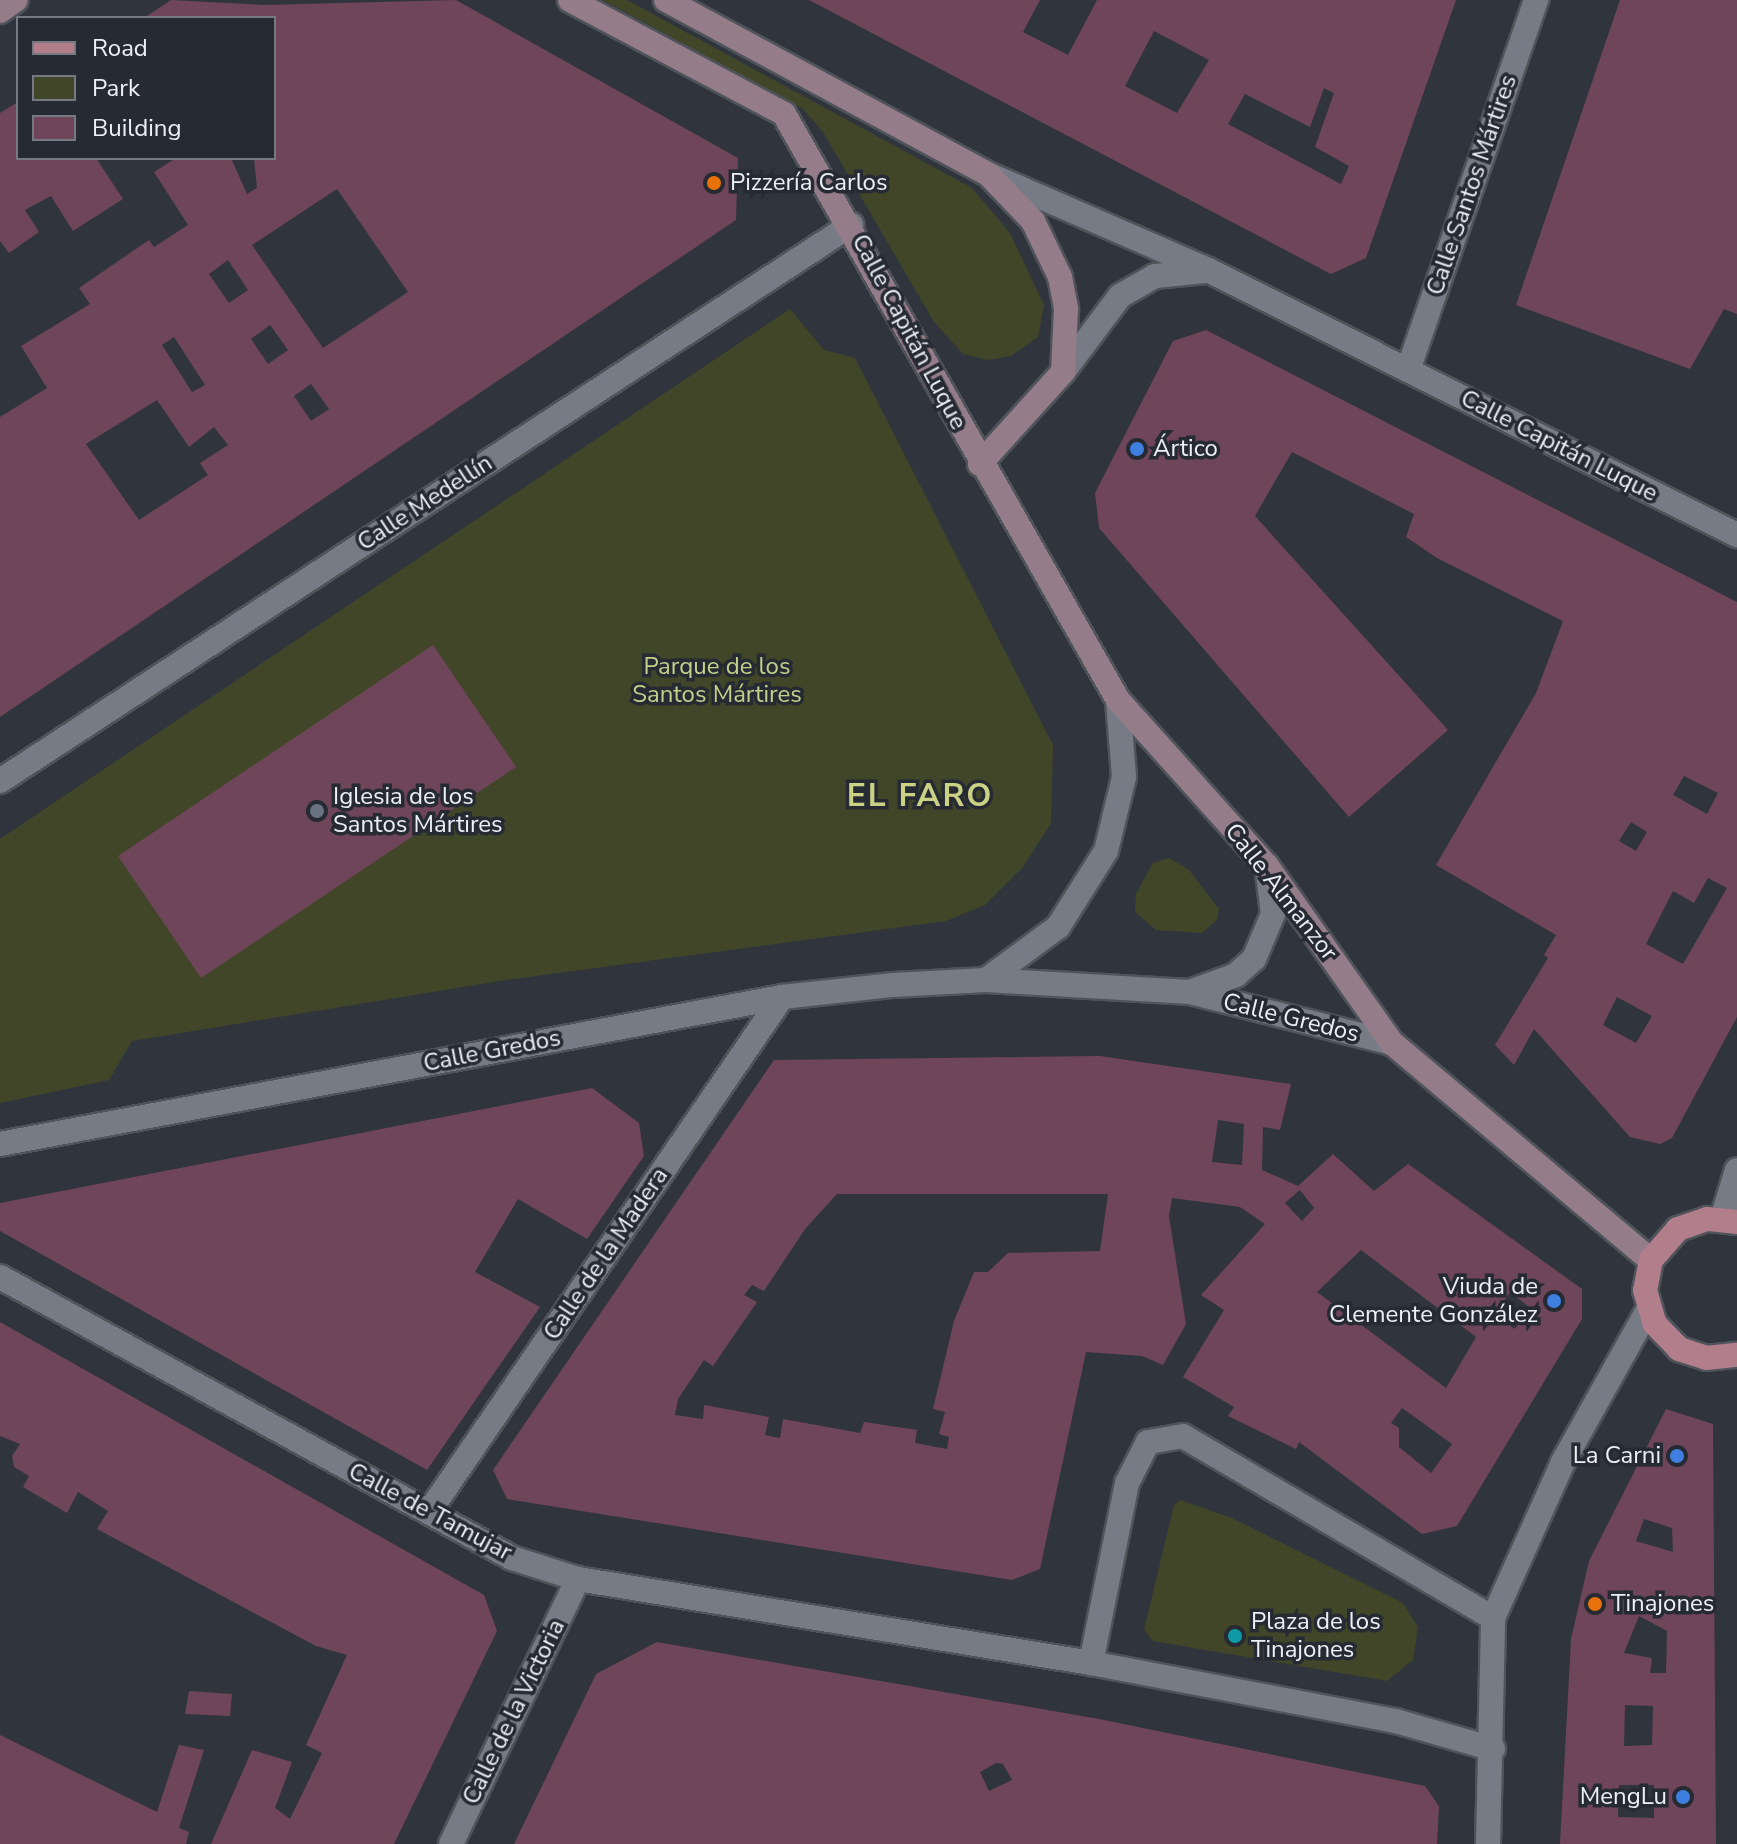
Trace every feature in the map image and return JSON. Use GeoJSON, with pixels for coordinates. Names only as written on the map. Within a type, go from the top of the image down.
{"type":"FeatureCollection","features":[{"type":"Feature","properties":{"kind":"main road"},"geometry":{"type":"LineString","coordinates":[[0,11],[16,0]]}},
{"type":"Feature","properties":{"kind":"main road","name":"Calle Capitán Luque"},"geometry":{"type":"LineString","coordinates":[[570,0],[784,114],[851,225],[980,464],[1063,372],[1066,309],[1060,277],[1033,221],[989,175],[666,0]]}},
{"type":"Feature","properties":{"kind":"main road","name":"Calle Almanzor"},"geometry":{"type":"LineString","coordinates":[[980,464],[1118,700],[1267,866],[1392,1043],[1651,1260]]}},
{"type":"Feature","properties":{"kind":"main road"},"geometry":{"type":"LineString","coordinates":[[1730,1221],[1702,1220],[1678,1229],[1651,1260],[1645,1285],[1648,1310],[1659,1331],[1679,1349],[1706,1358],[1737,1355]]}},
{"type":"Feature","properties":{"kind":"street","name":"Calle Santos Mártires"},"geometry":{"type":"LineString","coordinates":[[1408,370],[1536,0]]}},
{"type":"Feature","properties":{"kind":"street","name":"Calle Capitán Luque"},"geometry":{"type":"LineString","coordinates":[[989,175],[1208,270],[1737,535]]}},
{"type":"Feature","properties":{"kind":"street","name":"Calle Medellín"},"geometry":{"type":"LineString","coordinates":[[0,781],[851,225]]}},
{"type":"Feature","properties":{"kind":"street"},"geometry":{"type":"LineString","coordinates":[[1063,372],[1120,296],[1155,276],[1208,270]]}},
{"type":"Feature","properties":{"kind":"street"},"geometry":{"type":"LineString","coordinates":[[986,980],[1058,927],[1106,851],[1124,777],[1118,700]]}},
{"type":"Feature","properties":{"kind":"street","name":"Calle Gredos"},"geometry":{"type":"LineString","coordinates":[[1190,992],[1236,975],[1254,959],[1273,914],[1267,866]]}},
{"type":"Feature","properties":{"kind":"street","name":"Calle Gredos"},"geometry":{"type":"LineString","coordinates":[[0,1144],[782,997],[986,980],[1190,992],[1392,1043]]}},
{"type":"Feature","properties":{"kind":"street","name":"Calle de la Madera"},"geometry":{"type":"LineString","coordinates":[[429,1512],[782,997]]}},
{"type":"Feature","properties":{"kind":"street"},"geometry":{"type":"LineString","coordinates":[[1730,1221],[1737,1170]]}},
{"type":"Feature","properties":{"kind":"street","name":"Calle de Tamujar"},"geometry":{"type":"LineString","coordinates":[[0,1277],[512,1558],[578,1579],[1091,1663]]}},
{"type":"Feature","properties":{"kind":"street"},"geometry":{"type":"LineString","coordinates":[[1488,1844],[1493,1749],[1493,1618],[1563,1462],[1648,1310]]}},
{"type":"Feature","properties":{"kind":"street"},"geometry":{"type":"LineString","coordinates":[[1493,1618],[1183,1436],[1148,1442],[1127,1483],[1091,1663],[1396,1721],[1493,1749]]}},
{"type":"Feature","properties":{"kind":"street","name":"Calle de la Victoria"},"geometry":{"type":"LineString","coordinates":[[451,1844],[578,1579]]}},
{"type":"Feature","properties":{"kind":"green space"},"geometry":{"type":"Polygon","coordinates":[[[603,0],[627,0],[972,188],[1010,233],[1044,305],[1038,337],[1011,356],[988,360],[963,354],[934,322],[823,132],[802,108],[603,0]]]}},
{"type":"Feature","properties":{"kind":"green space","name":"Parque de los Santos Mártires"},"geometry":{"type":"Polygon","coordinates":[[[790,309],[824,350],[855,358],[1053,745],[1051,823],[1023,867],[985,905],[946,921],[506,980],[132,1041],[109,1080],[0,1103],[0,839],[790,309]]]}},
{"type":"Feature","properties":{"kind":"green space"},"geometry":{"type":"Polygon","coordinates":[[[1169,858],[1189,870],[1219,909],[1217,920],[1202,933],[1156,930],[1135,912],[1136,894],[1153,863],[1169,858]]]}},
{"type":"Feature","properties":{"kind":"green space"},"geometry":{"type":"Polygon","coordinates":[[[1180,1500],[1232,1518],[1403,1603],[1418,1627],[1413,1660],[1387,1681],[1153,1641],[1144,1630],[1174,1505],[1180,1500]]]}},
{"type":"Feature","properties":{"kind":"building"},"geometry":{"type":"Polygon","coordinates":[[[171,0],[264,5],[456,0],[738,158],[736,220],[0,717],[0,417],[47,388],[21,346],[90,304],[79,288],[149,240],[154,247],[188,225],[154,172],[173,160],[232,160],[247,194],[257,188],[254,160],[276,160],[276,16],[147,16],[171,0]],[[337,189],[252,245],[323,348],[408,292],[337,189]],[[228,260],[209,274],[229,303],[248,290],[228,260]],[[270,325],[251,339],[268,364],[288,350],[270,325]],[[174,337],[162,345],[192,392],[205,385],[174,337]],[[311,384],[294,396],[311,421],[329,409],[311,384]],[[157,400],[86,444],[139,520],[208,475],[200,463],[228,445],[214,427],[189,447],[157,400]]]}},
{"type":"Feature","properties":{"kind":"building"},"geometry":{"type":"Polygon","coordinates":[[[809,0],[1040,0],[1023,32],[1068,55],[1097,0],[1456,0],[1366,258],[1331,274],[809,0]],[[1154,31],[1125,86],[1177,113],[1209,60],[1154,31]],[[1324,88],[1310,127],[1245,94],[1228,124],[1341,184],[1349,166],[1315,147],[1334,93],[1324,88]]]}},
{"type":"Feature","properties":{"kind":"building"},"geometry":{"type":"Polygon","coordinates":[[[1620,0],[1737,0],[1737,314],[1724,309],[1690,369],[1516,305],[1620,0]]]}},
{"type":"Feature","properties":{"kind":"building"},"geometry":{"type":"Polygon","coordinates":[[[16,103],[16,160],[97,160],[123,199],[73,231],[51,196],[25,210],[39,232],[9,253],[0,241],[0,113],[16,103]]]}},
{"type":"Feature","properties":{"kind":"building"},"geometry":{"type":"Polygon","coordinates":[[[1206,330],[1737,602],[1737,1017],[1672,1138],[1660,1144],[1630,1137],[1534,1029],[1514,1065],[1495,1045],[1548,958],[1544,955],[1556,935],[1436,865],[1536,693],[1563,621],[1437,558],[1406,537],[1414,514],[1292,452],[1255,516],[1448,730],[1349,817],[1099,528],[1095,493],[1173,341],[1206,330]],[[1684,776],[1673,795],[1707,814],[1718,793],[1684,776]],[[1631,822],[1619,841],[1636,851],[1647,832],[1631,822]],[[1708,878],[1694,903],[1673,891],[1646,944],[1683,964],[1727,888],[1708,878]],[[1617,997],[1603,1025],[1636,1043],[1652,1016],[1617,997]]]}},
{"type":"Feature","properties":{"kind":"building","name":"Iglesia de los Santos Mártires"},"geometry":{"type":"Polygon","coordinates":[[[433,645],[516,767],[201,978],[118,856],[433,645]]]}},
{"type":"Feature","properties":{"kind":"building"},"geometry":{"type":"Polygon","coordinates":[[[1100,1056],[1291,1084],[1280,1130],[1263,1127],[1262,1170],[1298,1186],[1333,1154],[1374,1191],[1408,1164],[1582,1289],[1582,1319],[1457,1526],[1422,1534],[1299,1442],[1296,1449],[1228,1416],[1234,1407],[1183,1377],[1224,1310],[1201,1295],[1265,1224],[1240,1207],[1172,1198],[1169,1216],[1186,1324],[1163,1365],[1142,1356],[1086,1352],[1040,1569],[1012,1580],[507,1499],[493,1470],[774,1060],[1100,1056]],[[1218,1120],[1212,1162],[1242,1165],[1244,1124],[1218,1120]],[[1300,1190],[1285,1203],[1302,1221],[1314,1208],[1300,1190]],[[837,1194],[805,1229],[764,1291],[752,1285],[744,1295],[757,1302],[713,1366],[704,1360],[678,1399],[675,1415],[703,1419],[704,1405],[769,1417],[765,1435],[780,1438],[783,1419],[860,1433],[864,1422],[917,1430],[915,1443],[947,1449],[949,1437],[939,1434],[945,1412],[933,1409],[954,1321],[974,1272],[988,1272],[1008,1253],[1100,1251],[1108,1194],[837,1194]],[[1361,1250],[1317,1292],[1446,1388],[1476,1337],[1361,1250]],[[1510,1292],[1494,1315],[1515,1329],[1529,1307],[1510,1292]],[[1402,1408],[1391,1423],[1399,1428],[1399,1447],[1431,1473],[1452,1444],[1402,1408]]]}},
{"type":"Feature","properties":{"kind":"building"},"geometry":{"type":"Polygon","coordinates":[[[592,1088],[639,1123],[644,1156],[587,1239],[518,1199],[475,1272],[540,1307],[427,1470],[0,1231],[0,1203],[592,1088]]]}},
{"type":"Feature","properties":{"kind":"building"},"geometry":{"type":"Polygon","coordinates":[[[0,1322],[484,1595],[497,1631],[394,1844],[211,1844],[252,1750],[292,1762],[275,1808],[290,1819],[322,1753],[306,1745],[347,1655],[316,1646],[97,1529],[108,1511],[78,1492],[67,1513],[23,1487],[29,1476],[14,1467],[12,1456],[20,1444],[0,1436],[0,1322]]]}},
{"type":"Feature","properties":{"kind":"building"},"geometry":{"type":"Polygon","coordinates":[[[1666,1409],[1713,1424],[1716,1844],[1560,1844],[1571,1639],[1589,1561],[1666,1409]],[[1644,1519],[1636,1541],[1673,1552],[1672,1528],[1644,1519]],[[1639,1616],[1624,1653],[1652,1658],[1650,1673],[1666,1673],[1667,1631],[1639,1616]],[[1625,1705],[1624,1746],[1652,1745],[1653,1706],[1625,1705]],[[1619,1785],[1618,1817],[1654,1818],[1654,1785],[1619,1785]]]}},
{"type":"Feature","properties":{"kind":"building"},"geometry":{"type":"Polygon","coordinates":[[[657,1642],[1099,1719],[1425,1786],[1439,1806],[1437,1844],[514,1844],[596,1674],[657,1642]],[[996,1763],[980,1772],[989,1791],[1012,1780],[1003,1764],[996,1763]]]}},
{"type":"Feature","properties":{"kind":"building"},"geometry":{"type":"Polygon","coordinates":[[[189,1691],[232,1694],[230,1716],[185,1714],[189,1691]]]}},
{"type":"Feature","properties":{"kind":"building"},"geometry":{"type":"Polygon","coordinates":[[[0,1735],[157,1812],[179,1745],[204,1750],[179,1828],[189,1832],[186,1844],[0,1844],[0,1735]]]}},
{"type":"Feature","properties":{"kind":"place","name":"Pizzería Carlos"},"geometry":{"type":"Point","coordinates":[714,183]}},
{"type":"Feature","properties":{"kind":"place","name":"Ártico"},"geometry":{"type":"Point","coordinates":[1137,449]}},
{"type":"Feature","properties":{"kind":"place","name":"Iglesia de los Santos Mártires"},"geometry":{"type":"Point","coordinates":[317,811]}},
{"type":"Feature","properties":{"kind":"place","name":"Viuda de Clemente González"},"geometry":{"type":"Point","coordinates":[1554,1301]}},
{"type":"Feature","properties":{"kind":"place","name":"La Carni"},"geometry":{"type":"Point","coordinates":[1677,1456]}},
{"type":"Feature","properties":{"kind":"place","name":"Tinajones"},"geometry":{"type":"Point","coordinates":[1595,1604]}},
{"type":"Feature","properties":{"kind":"place","name":"Plaza de los Tinajones"},"geometry":{"type":"Point","coordinates":[1235,1636]}},
{"type":"Feature","properties":{"kind":"place","name":"MengLu"},"geometry":{"type":"Point","coordinates":[1683,1797]}},
{"type":"Feature","properties":{"kind":"district","name":"EL FARO"},"geometry":{"type":"Point","coordinates":[920,796]}}]}
